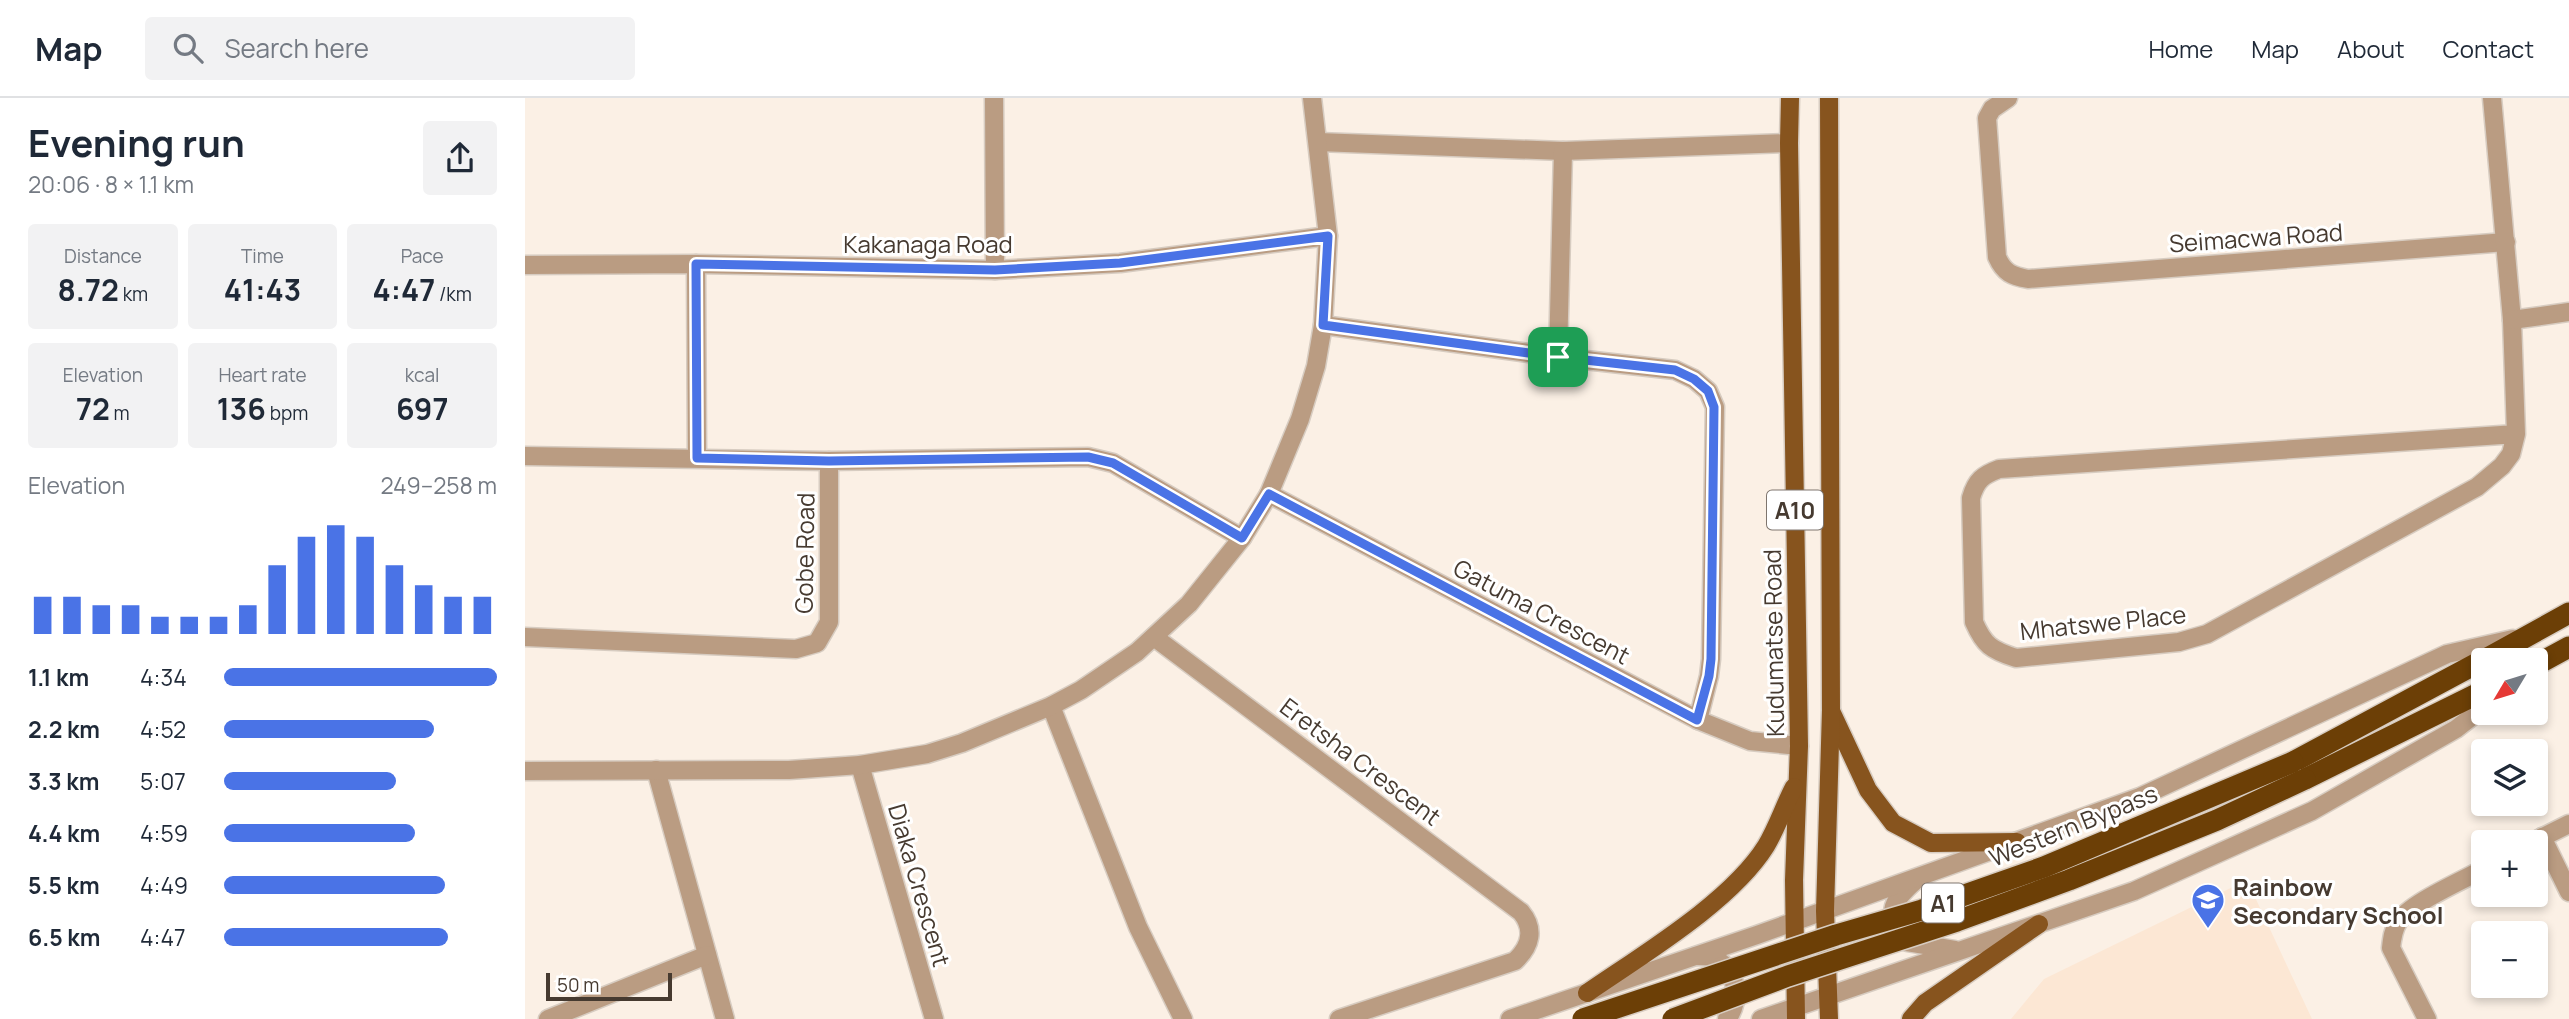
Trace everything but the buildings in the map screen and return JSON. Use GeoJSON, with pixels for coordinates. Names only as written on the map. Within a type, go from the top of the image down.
{"type":"FeatureCollection","features":[{"type":"Feature","properties":{"kind":"highway","name":"Western Bypass"},"geometry":{"type":"LineString","coordinates":[[2506,648],[2569,613]]}},
{"type":"Feature","properties":{"kind":"highway"},"geometry":{"type":"LineString","coordinates":[[2548,659],[2569,647]]}},
{"type":"Feature","properties":{"kind":"highway","name":"Western Bypass"},"geometry":{"type":"LineString","coordinates":[[1673,1019],[1788,976],[1957,921],[2070,880],[2217,820],[2471,668]]}},
{"type":"Feature","properties":{"kind":"highway","name":"Western Bypass"},"geometry":{"type":"LineString","coordinates":[[1583,1019],[1836,935],[1922,910],[2044,867],[2299,770],[2471,696]]}},
{"type":"Feature","properties":{"kind":"main road","name":"Kudumatse Road"},"geometry":{"type":"LineString","coordinates":[[1790,98],[1799,746],[1795,812],[1796,1013]]}},
{"type":"Feature","properties":{"kind":"main road","name":"A10"},"geometry":{"type":"LineString","coordinates":[[1829,98],[1831,710],[1825,911],[1829,1019]]}},
{"type":"Feature","properties":{"kind":"main road"},"geometry":{"type":"LineString","coordinates":[[1831,710],[1868,790],[1893,823],[1931,843],[2017,842]]}},
{"type":"Feature","properties":{"kind":"main road"},"geometry":{"type":"LineString","coordinates":[[1587,993],[1672,934],[1739,881],[1766,846],[1798,777]]}},
{"type":"Feature","properties":{"kind":"main road"},"geometry":{"type":"LineString","coordinates":[[1911,1019],[1925,1003],[2039,924]]}},
{"type":"Feature","properties":{"kind":"street"},"geometry":{"type":"LineString","coordinates":[[994,98],[995,270]]}},
{"type":"Feature","properties":{"kind":"street"},"geometry":{"type":"LineString","coordinates":[[525,771],[789,770],[860,765],[939,751],[1051,706],[1081,690],[1137,652],[1189,604],[1242,538],[1269,494],[1300,419],[1316,366],[1323,325],[1328,236],[1313,98]]}},
{"type":"Feature","properties":{"kind":"street","name":"Seimacwa Road"},"geometry":{"type":"LineString","coordinates":[[2008,98],[1991,109],[1987,118],[1997,257],[2001,268],[2011,275],[2028,279],[2506,242]]}},
{"type":"Feature","properties":{"kind":"street"},"geometry":{"type":"LineString","coordinates":[[2492,98],[2512,320],[2516,434]]}},
{"type":"Feature","properties":{"kind":"street"},"geometry":{"type":"LineString","coordinates":[[1318,142],[1563,151],[1789,143]]}},
{"type":"Feature","properties":{"kind":"street"},"geometry":{"type":"LineString","coordinates":[[1558,357],[1563,151]]}},
{"type":"Feature","properties":{"kind":"street","name":"Kakanaga Road"},"geometry":{"type":"LineString","coordinates":[[525,265],[696,264],[995,270],[1120,263],[1328,236]]}},
{"type":"Feature","properties":{"kind":"street"},"geometry":{"type":"LineString","coordinates":[[696,264],[697,458]]}},
{"type":"Feature","properties":{"kind":"street"},"geometry":{"type":"LineString","coordinates":[[2512,320],[2569,312]]}},
{"type":"Feature","properties":{"kind":"street"},"geometry":{"type":"LineString","coordinates":[[1323,325],[1675,370],[1694,379],[1708,391],[1714,407],[1711,659],[1697,720]]}},
{"type":"Feature","properties":{"kind":"street","name":"Mhatswe Place"},"geometry":{"type":"LineString","coordinates":[[2516,434],[2511,454],[2502,466],[2477,487],[2207,634],[2179,642],[2016,658],[1997,652],[1982,640],[1974,622],[1971,498],[1975,485],[1983,475],[1999,469],[2516,434]]}},
{"type":"Feature","properties":{"kind":"street"},"geometry":{"type":"LineString","coordinates":[[525,456],[829,461],[1088,457],[1113,463],[1242,538]]}},
{"type":"Feature","properties":{"kind":"street","name":"Gobe Road"},"geometry":{"type":"LineString","coordinates":[[525,637],[796,649],[817,643],[829,622],[829,461]]}},
{"type":"Feature","properties":{"kind":"street","name":"Gatuma Crescent"},"geometry":{"type":"LineString","coordinates":[[1269,494],[1697,720],[1750,741],[1799,746]]}},
{"type":"Feature","properties":{"kind":"street"},"geometry":{"type":"LineString","coordinates":[[1510,1019],[1794,922],[2140,797],[2447,654],[2530,635]]}},
{"type":"Feature","properties":{"kind":"street","name":"Eretsha Crescent"},"geometry":{"type":"LineString","coordinates":[[1154,637],[1521,912],[1529,922],[1532,931],[1521,956],[1515,961],[1339,1019]]}},
{"type":"Feature","properties":{"kind":"street"},"geometry":{"type":"LineString","coordinates":[[1051,706],[1138,928],[1183,1019]]}},
{"type":"Feature","properties":{"kind":"street"},"geometry":{"type":"LineString","coordinates":[[1761,1019],[1796,1013],[1828,997],[2134,891],[2312,811],[2456,729],[2471,717]]}},
{"type":"Feature","properties":{"kind":"street","name":"Diaka Crescent"},"geometry":{"type":"LineString","coordinates":[[860,765],[934,1019]]}},
{"type":"Feature","properties":{"kind":"street"},"geometry":{"type":"LineString","coordinates":[[656,770],[725,1019]]}},
{"type":"Feature","properties":{"kind":"street"},"geometry":{"type":"LineString","coordinates":[[2548,834],[2569,824]]}},
{"type":"Feature","properties":{"kind":"street"},"geometry":{"type":"LineString","coordinates":[[2548,856],[2569,892]]}},
{"type":"Feature","properties":{"kind":"street"},"geometry":{"type":"LineString","coordinates":[[1924,873],[1896,898],[1892,910],[1896,926],[1907,942],[1958,951]]}},
{"type":"Feature","properties":{"kind":"street"},"geometry":{"type":"LineString","coordinates":[[2427,1019],[2391,948],[2392,937],[2398,922],[2409,910],[2471,876]]}},
{"type":"Feature","properties":{"kind":"street"},"geometry":{"type":"LineString","coordinates":[[548,1019],[707,955]]}},
{"type":"Feature","properties":{"kind":"street"},"geometry":{"type":"LineString","coordinates":[[1696,956],[1712,957],[1726,967],[1737,989],[1734,1011],[1727,1019]]}},
{"type":"Feature","properties":{"kind":"shaded area","name":"Rainbow Secondary School"},"geometry":{"type":"Polygon","coordinates":[[[2247,880],[2312,1019],[2011,1019],[2044,979],[2247,880]]]}},
{"type":"Feature","properties":{"kind":"place","name":"Rainbow Secondary School"},"geometry":{"type":"Point","coordinates":[2208,930]}},
{"type":"Feature","properties":{"kind":"route"},"geometry":{"type":"LineString","coordinates":[[1328,236],[1323,325],[1558,357],[1675,370],[1694,379],[1708,391],[1714,407],[1711,659],[1697,720],[1269,494],[1242,538],[1113,463],[1088,457],[829,461],[697,458],[696,264],[995,270],[1120,263],[1328,236]]}}]}
